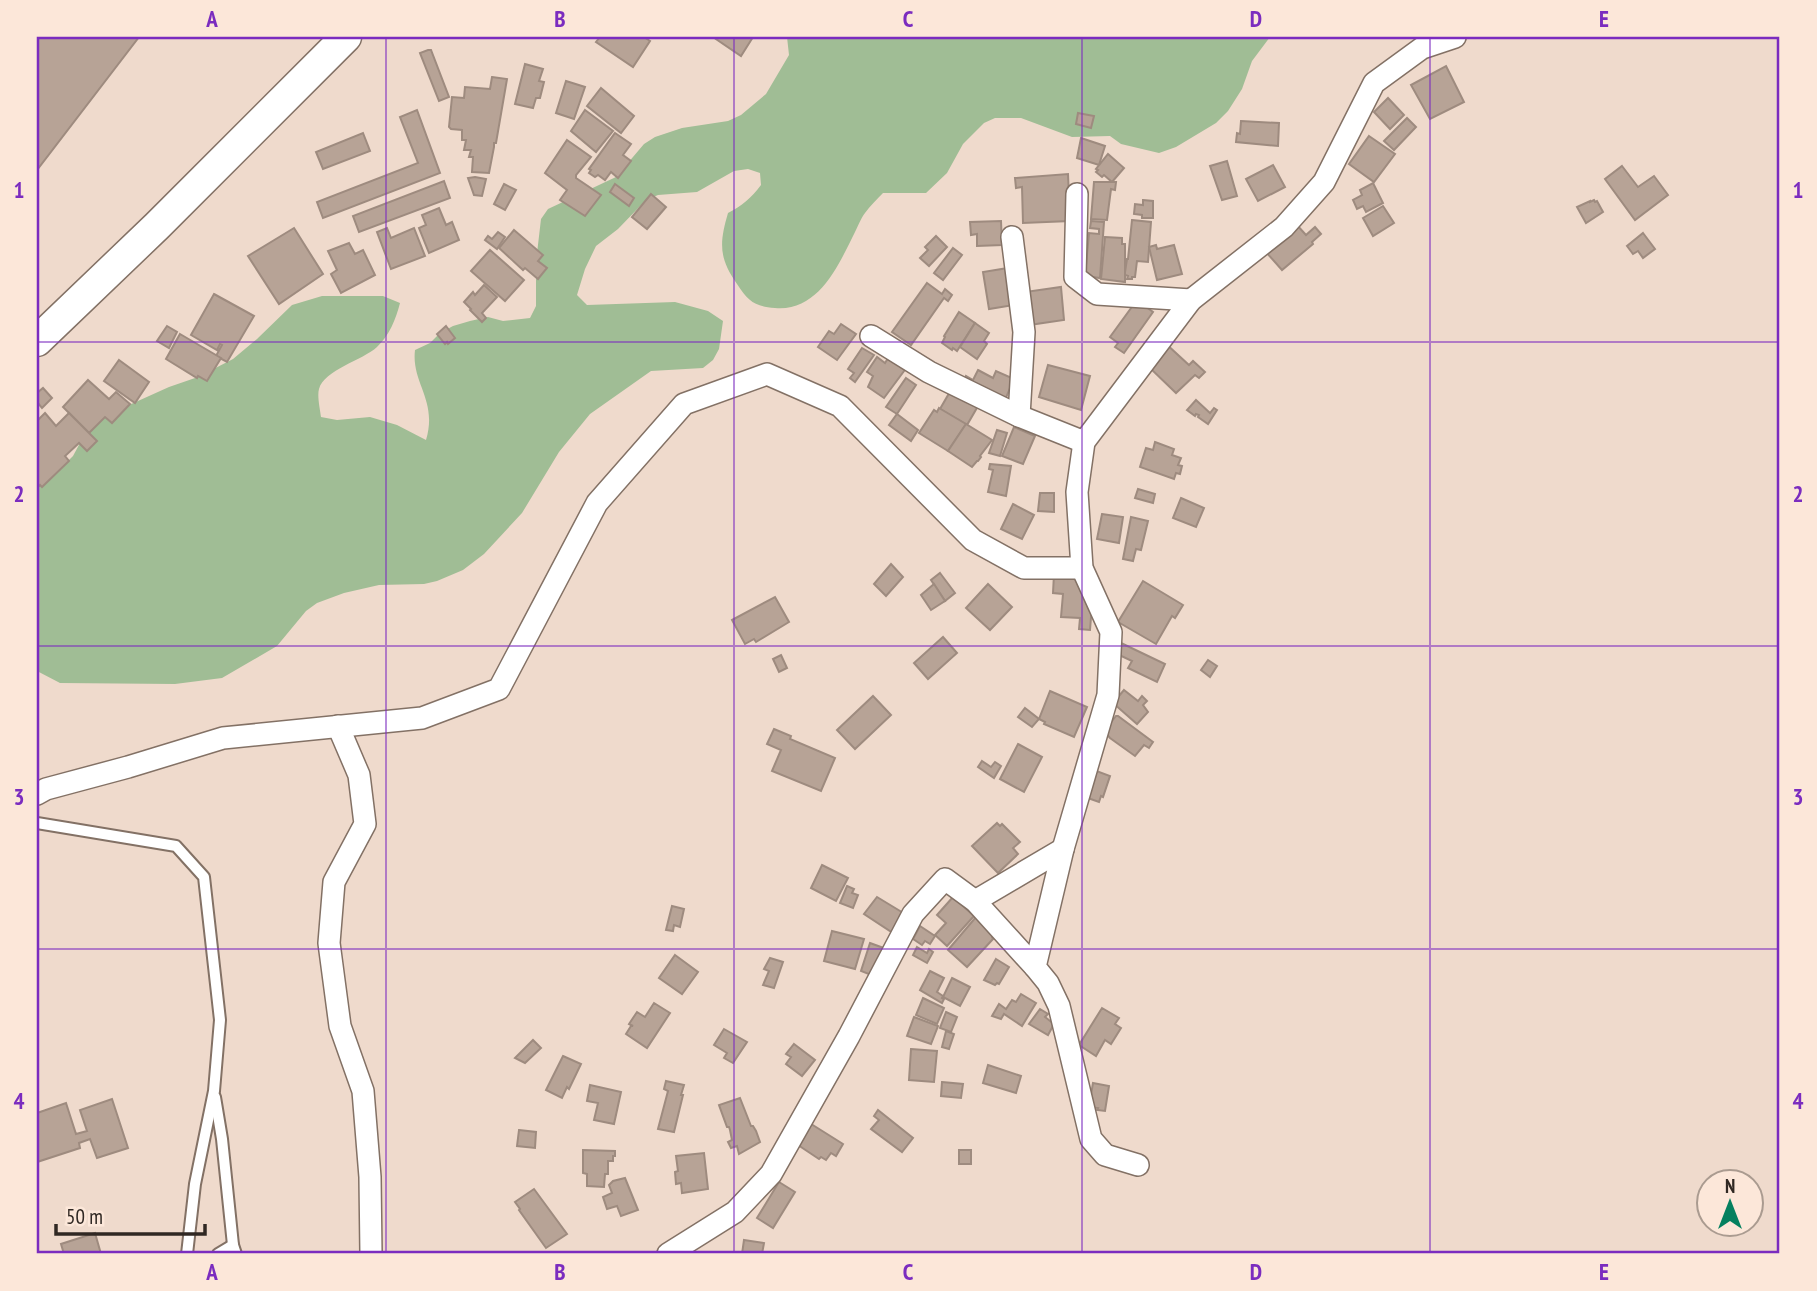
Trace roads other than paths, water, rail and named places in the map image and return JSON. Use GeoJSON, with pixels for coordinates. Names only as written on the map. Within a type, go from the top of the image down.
{"type":"FeatureCollection","features":[{"type":"Feature","properties":{"kind":"main road"},"geometry":{"type":"LineString","coordinates":[[37,341],[157,226],[346,37]]}},
{"type":"Feature","properties":{"kind":"street"},"geometry":{"type":"LineString","coordinates":[[1035,967],[1063,849],[1108,695],[1111,632],[1082,568],[1077,492],[1084,442],[1191,300],[1284,227],[1324,182],[1374,83],[1422,48],[1455,37]]}},
{"type":"Feature","properties":{"kind":"street"},"geometry":{"type":"LineString","coordinates":[[1077,194],[1075,277],[1097,294],[1191,300]]}},
{"type":"Feature","properties":{"kind":"street"},"geometry":{"type":"LineString","coordinates":[[1012,237],[1024,332],[1019,416]]}},
{"type":"Feature","properties":{"kind":"street"},"geometry":{"type":"LineString","coordinates":[[871,336],[929,372],[1019,416],[1084,442]]}},
{"type":"Feature","properties":{"kind":"street"},"geometry":{"type":"LineString","coordinates":[[37,794],[46,789],[223,738],[422,718],[499,689],[597,503],[684,404],[767,374],[840,406],[974,540],[1024,568],[1082,568]]}},
{"type":"Feature","properties":{"kind":"street"},"geometry":{"type":"LineString","coordinates":[[338,726],[359,775],[365,824],[334,882],[328,943],[340,1026],[363,1091],[370,1177],[371,1254]]}},
{"type":"Feature","properties":{"kind":"street"},"geometry":{"type":"LineString","coordinates":[[975,901],[1063,849]]}},
{"type":"Feature","properties":{"kind":"street"},"geometry":{"type":"LineString","coordinates":[[668,1254],[735,1212],[771,1174],[849,1036],[913,914],[945,879],[975,901],[1048,983],[1059,1006],[1091,1139],[1105,1155],[1138,1166]]}},
{"type":"Feature","properties":{"kind":"lane"},"geometry":{"type":"LineString","coordinates":[[37,823],[176,846],[204,877],[220,1020],[214,1091],[195,1184],[187,1254]]}},
{"type":"Feature","properties":{"kind":"lane"},"geometry":{"type":"LineString","coordinates":[[214,1091],[235,1250],[218,1254]]}}]}
